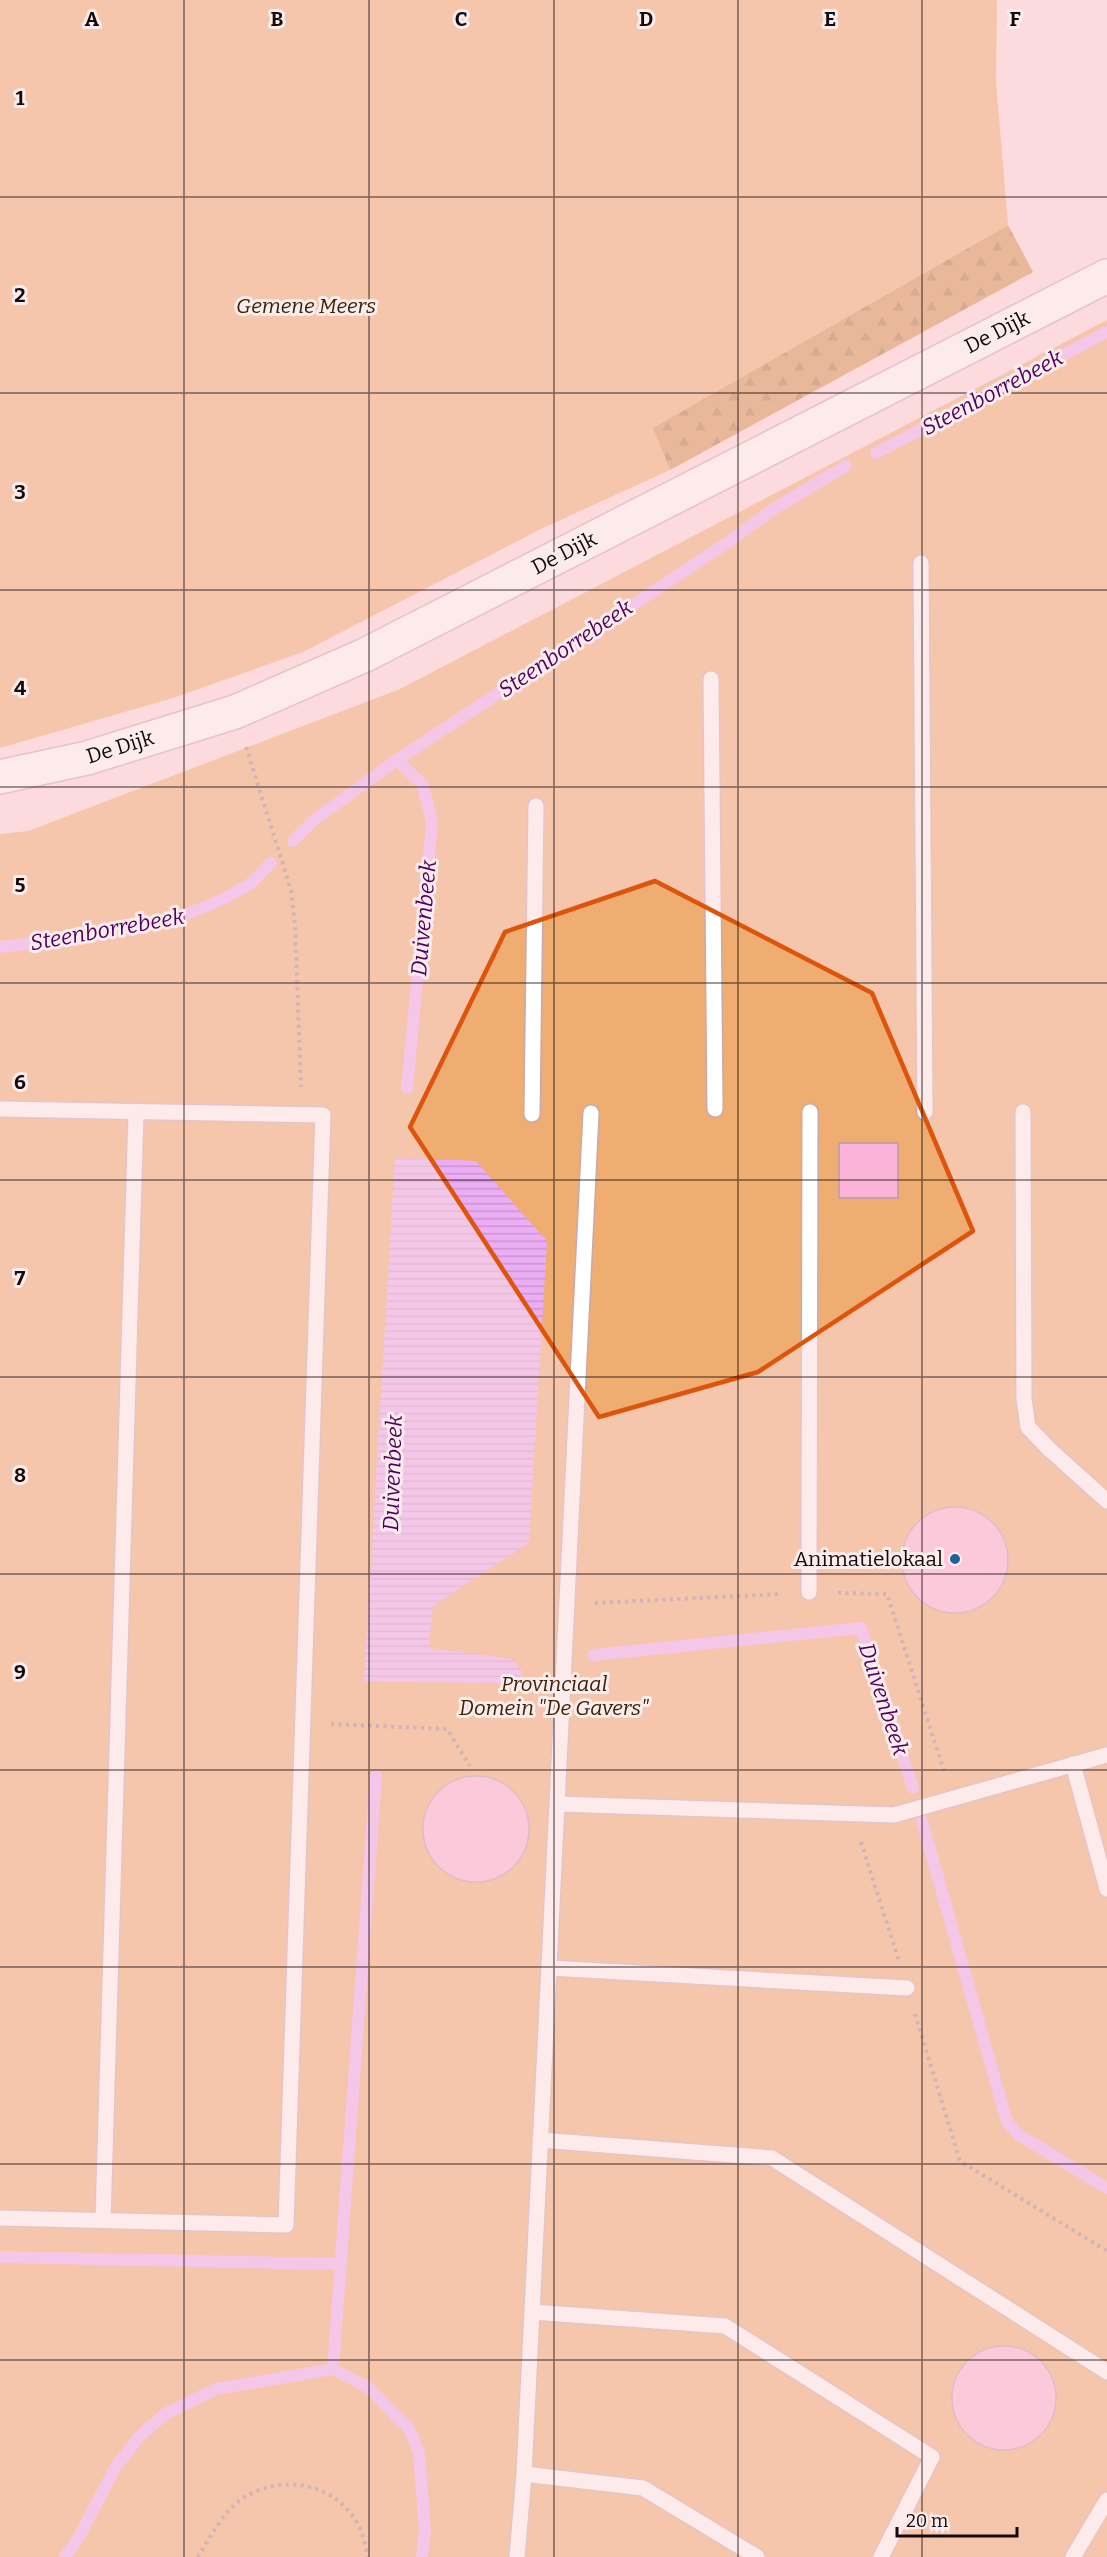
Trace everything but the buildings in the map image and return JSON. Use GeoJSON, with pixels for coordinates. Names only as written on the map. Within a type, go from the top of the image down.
{"type":"FeatureCollection","features":[{"type":"Feature","properties":{"kind":"street","name":"De Dijk"},"geometry":{"type":"LineString","coordinates":[[0,777],[87,758],[235,712],[365,655],[1107,276]]}},
{"type":"Feature","properties":{"kind":"lane"},"geometry":{"type":"LineString","coordinates":[[921,563],[926,1112]]}},
{"type":"Feature","properties":{"kind":"lane"},"geometry":{"type":"LineString","coordinates":[[711,679],[715,1109]]}},
{"type":"Feature","properties":{"kind":"lane"},"geometry":{"type":"LineString","coordinates":[[532,1113],[536,806]]}},
{"type":"Feature","properties":{"kind":"lane"},"geometry":{"type":"LineString","coordinates":[[0,1108],[136,1113],[323,1115],[286,2225],[0,2218]]}},
{"type":"Feature","properties":{"kind":"lane"},"geometry":{"type":"LineString","coordinates":[[809,1592],[810,1112]]}},
{"type":"Feature","properties":{"kind":"lane"},"geometry":{"type":"LineString","coordinates":[[1023,1112],[1023,1400],[1028,1427],[1107,1501]]}},
{"type":"Feature","properties":{"kind":"lane"},"geometry":{"type":"LineString","coordinates":[[103,2220],[136,1113]]}},
{"type":"Feature","properties":{"kind":"lane"},"geometry":{"type":"LineString","coordinates":[[517,2557],[524,2474],[591,1113]]}},
{"type":"Feature","properties":{"kind":"lane"},"geometry":{"type":"LineString","coordinates":[[558,1804],[894,1815],[1107,1755]]}},
{"type":"Feature","properties":{"kind":"lane"},"geometry":{"type":"LineString","coordinates":[[1073,1764],[1107,1889]]}},
{"type":"Feature","properties":{"kind":"lane"},"geometry":{"type":"LineString","coordinates":[[549,1968],[907,1988]]}},
{"type":"Feature","properties":{"kind":"lane"},"geometry":{"type":"LineString","coordinates":[[540,2140],[772,2158],[1107,2372]]}},
{"type":"Feature","properties":{"kind":"lane"},"geometry":{"type":"LineString","coordinates":[[532,2312],[725,2326],[932,2457],[881,2557]]}},
{"type":"Feature","properties":{"kind":"lane"},"geometry":{"type":"LineString","coordinates":[[524,2474],[643,2488],[757,2557]]}},
{"type":"Feature","properties":{"kind":"lane"},"geometry":{"type":"LineString","coordinates":[[1073,2557],[1107,2500]]}},
{"type":"Feature","properties":{"kind":"path"},"geometry":{"type":"LineString","coordinates":[[235,712],[291,890],[295,925],[303,1114]]}},
{"type":"Feature","properties":{"kind":"path"},"geometry":{"type":"LineString","coordinates":[[567,1604],[809,1592],[887,1594],[951,1799]]}},
{"type":"Feature","properties":{"kind":"path"},"geometry":{"type":"LineString","coordinates":[[303,1723],[447,1729],[470,1766]]}},
{"type":"Feature","properties":{"kind":"path"},"geometry":{"type":"LineString","coordinates":[[851,1814],[960,2161],[1107,2251]]}},
{"type":"Feature","properties":{"kind":"path"},"geometry":{"type":"LineString","coordinates":[[198,2557],[221,2522],[241,2499],[261,2488],[300,2483],[332,2495],[345,2507],[355,2518],[368,2557]]}},
{"type":"Feature","properties":{"kind":"highlighted area"},"geometry":{"type":"Polygon","coordinates":[[[655,881],[872,993],[973,1231],[758,1372],[599,1417],[410,1127],[505,932],[655,881]]]}},
{"type":"Feature","properties":{"kind":"green space","name":"Gemene Meers"},"geometry":{"type":"Polygon","coordinates":[[[0,0],[997,0],[996,82],[1008,225],[653,428],[670,470],[541,529],[303,652],[173,698],[0,748],[0,0]]]}},
{"type":"Feature","properties":{"kind":"green space"},"geometry":{"type":"Polygon","coordinates":[[[1008,225],[1033,272],[670,470],[652,428],[1008,225]]]}},
{"type":"Feature","properties":{"kind":"green space","name":"Provinciaal Domein \"De Gavers\""},"geometry":{"type":"Polygon","coordinates":[[[1107,320],[1107,2557],[0,2557],[0,834],[28,831],[400,689],[1107,320]]]}},
{"type":"Feature","properties":{"kind":"water"},"geometry":{"type":"Polygon","coordinates":[[[395,1157],[476,1161],[547,1241],[529,1543],[433,1606],[429,1648],[512,1659],[522,1671],[521,1684],[364,1681],[395,1157]]]}},
{"type":"Feature","properties":{"kind":"waterway","name":"Steenborrebeek"},"geometry":{"type":"LineString","coordinates":[[876,453],[1107,332]]}},
{"type":"Feature","properties":{"kind":"waterway","name":"Steenborrebeek"},"geometry":{"type":"LineString","coordinates":[[293,841],[314,820],[397,760],[727,543],[772,510],[846,466]]}},
{"type":"Feature","properties":{"kind":"waterway","name":"Duivenbeek"},"geometry":{"type":"LineString","coordinates":[[397,760],[423,785],[432,823],[407,1088]]}},
{"type":"Feature","properties":{"kind":"waterway","name":"Steenborrebeek"},"geometry":{"type":"LineString","coordinates":[[0,947],[128,930],[160,922],[220,900],[251,883],[271,863]]}},
{"type":"Feature","properties":{"kind":"waterway","name":"Duivenbeek"},"geometry":{"type":"LineString","coordinates":[[593,1655],[861,1628],[913,1788]]}},
{"type":"Feature","properties":{"kind":"waterway"},"geometry":{"type":"LineString","coordinates":[[333,2369],[376,1776]]}},
{"type":"Feature","properties":{"kind":"waterway","name":"Duivenbeek"},"geometry":{"type":"LineString","coordinates":[[922,1821],[1007,2122],[1019,2135],[1107,2188]]}},
{"type":"Feature","properties":{"kind":"waterway"},"geometry":{"type":"LineString","coordinates":[[0,2257],[341,2264]]}},
{"type":"Feature","properties":{"kind":"waterway"},"geometry":{"type":"LineString","coordinates":[[65,2557],[79,2537],[115,2468],[139,2437],[165,2414],[216,2389],[333,2369],[369,2388],[410,2430],[419,2453],[425,2530],[422,2557]]}},
{"type":"Feature","properties":{"kind":"place","name":"Animatielokaal"},"geometry":{"type":"Point","coordinates":[955,1559]}}]}
